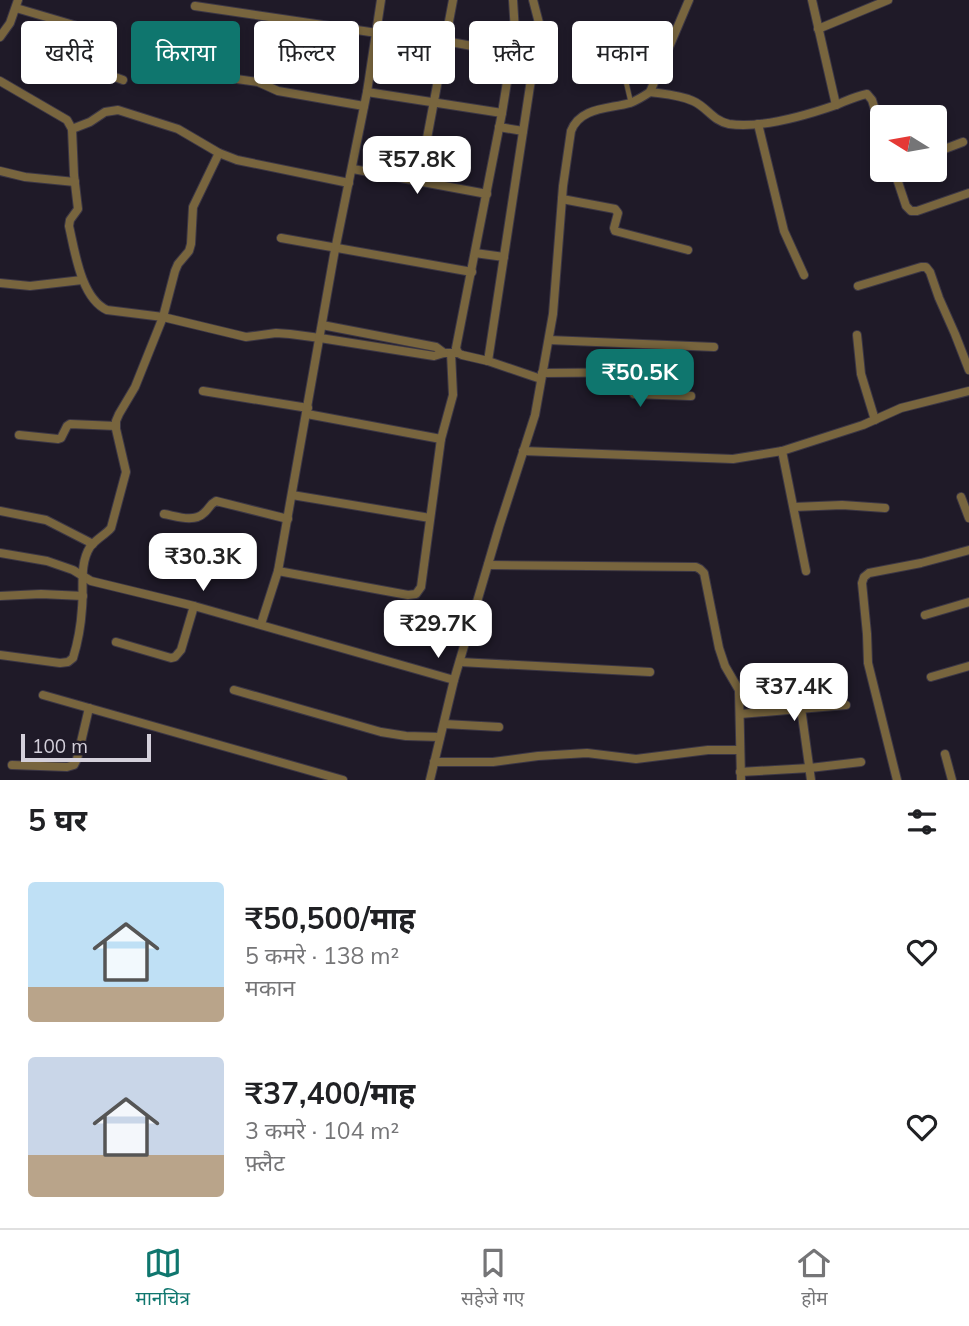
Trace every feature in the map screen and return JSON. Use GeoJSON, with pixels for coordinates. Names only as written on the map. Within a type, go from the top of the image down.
{"type":"FeatureCollection","features":[{"type":"Feature","properties":{"kind":"street"},"geometry":{"type":"LineString","coordinates":[[378,21],[381,0]]}},
{"type":"Feature","properties":{"kind":"street"},"geometry":{"type":"LineString","coordinates":[[449,21],[453,0]]}},
{"type":"Feature","properties":{"kind":"street"},"geometry":{"type":"LineString","coordinates":[[513,0],[514,21]]}},
{"type":"Feature","properties":{"kind":"street"},"geometry":{"type":"LineString","coordinates":[[488,361],[487,194],[539,39],[539,23],[533,0]]}},
{"type":"Feature","properties":{"kind":"street"},"geometry":{"type":"LineString","coordinates":[[430,780],[454,680],[535,415],[550,340],[562,199],[571,131],[574,124],[590,112],[631,103],[650,92],[690,0]]}},
{"type":"Feature","properties":{"kind":"street"},"geometry":{"type":"LineString","coordinates":[[812,0],[836,105]]}},
{"type":"Feature","properties":{"kind":"street"},"geometry":{"type":"LineString","coordinates":[[818,29],[888,0]]}},
{"type":"Feature","properties":{"kind":"street"},"geometry":{"type":"LineString","coordinates":[[0,37],[10,23],[17,4],[94,32],[104,73],[123,79]]}},
{"type":"Feature","properties":{"kind":"street"},"geometry":{"type":"LineString","coordinates":[[195,6],[373,32]]}},
{"type":"Feature","properties":{"kind":"street"},"geometry":{"type":"LineString","coordinates":[[261,624],[278,571],[373,57]]}},
{"type":"Feature","properties":{"kind":"street"},"geometry":{"type":"LineString","coordinates":[[240,80],[258,82],[278,91],[364,106]]}},
{"type":"Feature","properties":{"kind":"street"},"geometry":{"type":"LineString","coordinates":[[0,81],[67,120],[72,129],[78,209],[69,226],[82,280],[96,304],[107,310],[163,317],[246,337],[275,333],[434,356],[451,353],[456,348],[472,272],[489,255],[511,129],[502,113],[506,84]]}},
{"type":"Feature","properties":{"kind":"street"},"geometry":{"type":"LineString","coordinates":[[419,181],[437,84]]}},
{"type":"Feature","properties":{"kind":"street"},"geometry":{"type":"LineString","coordinates":[[367,92],[502,113]]}},
{"type":"Feature","properties":{"kind":"street"},"geometry":{"type":"LineString","coordinates":[[650,92],[694,101],[712,117],[730,124],[774,122],[867,94],[874,105]]}},
{"type":"Feature","properties":{"kind":"street"},"geometry":{"type":"LineString","coordinates":[[72,129],[105,112],[118,110],[178,129],[219,153],[237,160],[349,183]]}},
{"type":"Feature","properties":{"kind":"street"},"geometry":{"type":"LineString","coordinates":[[758,124],[784,231],[804,275]]}},
{"type":"Feature","properties":{"kind":"street"},"geometry":{"type":"LineString","coordinates":[[947,148],[963,142]]}},
{"type":"Feature","properties":{"kind":"street"},"geometry":{"type":"LineString","coordinates":[[0,655],[60,663],[68,663],[72,658],[83,596],[82,576],[88,551],[111,528],[125,477],[116,426],[119,414],[135,387],[163,317],[174,271],[189,251],[193,206],[219,153]]}},
{"type":"Feature","properties":{"kind":"street"},"geometry":{"type":"LineString","coordinates":[[353,169],[487,194]]}},
{"type":"Feature","properties":{"kind":"street"},"geometry":{"type":"LineString","coordinates":[[0,171],[25,177],[75,182]]}},
{"type":"Feature","properties":{"kind":"street"},"geometry":{"type":"LineString","coordinates":[[898,182],[906,206],[911,211],[969,193]]}},
{"type":"Feature","properties":{"kind":"street"},"geometry":{"type":"LineString","coordinates":[[562,199],[615,209],[618,214],[615,231],[688,250]]}},
{"type":"Feature","properties":{"kind":"street"},"geometry":{"type":"LineString","coordinates":[[281,237],[472,272]]}},
{"type":"Feature","properties":{"kind":"street"},"geometry":{"type":"LineString","coordinates":[[858,286],[926,267],[969,370]]}},
{"type":"Feature","properties":{"kind":"street"},"geometry":{"type":"LineString","coordinates":[[0,283],[30,286],[82,280]]}},
{"type":"Feature","properties":{"kind":"street"},"geometry":{"type":"LineString","coordinates":[[322,325],[436,347],[541,376],[663,372]]}},
{"type":"Feature","properties":{"kind":"street"},"geometry":{"type":"LineString","coordinates":[[857,335],[861,374],[875,420]]}},
{"type":"Feature","properties":{"kind":"street"},"geometry":{"type":"LineString","coordinates":[[550,340],[714,347]]}},
{"type":"Feature","properties":{"kind":"street"},"geometry":{"type":"LineString","coordinates":[[278,571],[408,595],[416,594],[421,587],[440,439],[453,395],[451,353]]}},
{"type":"Feature","properties":{"kind":"street"},"geometry":{"type":"LineString","coordinates":[[632,372],[634,394],[691,396]]}},
{"type":"Feature","properties":{"kind":"street"},"geometry":{"type":"LineString","coordinates":[[203,391],[440,439]]}},
{"type":"Feature","properties":{"kind":"street"},"geometry":{"type":"LineString","coordinates":[[523,451],[733,459],[782,451],[863,425],[901,408],[969,391]]}},
{"type":"Feature","properties":{"kind":"street"},"geometry":{"type":"LineString","coordinates":[[19,435],[58,439],[67,425],[116,426]]}},
{"type":"Feature","properties":{"kind":"street"},"geometry":{"type":"LineString","coordinates":[[782,451],[806,571]]}},
{"type":"Feature","properties":{"kind":"street"},"geometry":{"type":"LineString","coordinates":[[292,495],[430,518]]}},
{"type":"Feature","properties":{"kind":"street"},"geometry":{"type":"LineString","coordinates":[[961,497],[969,518]]}},
{"type":"Feature","properties":{"kind":"street"},"geometry":{"type":"LineString","coordinates":[[164,514],[198,518],[216,501],[288,519]]}},
{"type":"Feature","properties":{"kind":"street"},"geometry":{"type":"LineString","coordinates":[[794,507],[842,505],[886,508]]}},
{"type":"Feature","properties":{"kind":"street"},"geometry":{"type":"LineString","coordinates":[[0,511],[46,520],[93,544]]}},
{"type":"Feature","properties":{"kind":"street"},"geometry":{"type":"LineString","coordinates":[[897,780],[868,663],[862,583],[869,573],[969,550]]}},
{"type":"Feature","properties":{"kind":"street"},"geometry":{"type":"LineString","coordinates":[[0,553],[47,561],[73,570],[91,581],[261,624],[454,680]]}},
{"type":"Feature","properties":{"kind":"street"},"geometry":{"type":"LineString","coordinates":[[488,565],[700,569],[704,573],[719,648],[725,666],[739,690],[740,776],[861,762]]}},
{"type":"Feature","properties":{"kind":"street"},"geometry":{"type":"LineString","coordinates":[[0,596],[83,596]]}},
{"type":"Feature","properties":{"kind":"street"},"geometry":{"type":"LineString","coordinates":[[925,615],[969,602]]}},
{"type":"Feature","properties":{"kind":"street"},"geometry":{"type":"LineString","coordinates":[[116,642],[175,657],[181,650],[194,606]]}},
{"type":"Feature","properties":{"kind":"street"},"geometry":{"type":"LineString","coordinates":[[460,662],[650,672]]}},
{"type":"Feature","properties":{"kind":"street"},"geometry":{"type":"LineString","coordinates":[[930,677],[969,666]]}},
{"type":"Feature","properties":{"kind":"street"},"geometry":{"type":"LineString","coordinates":[[234,690],[392,734],[440,737]]}},
{"type":"Feature","properties":{"kind":"street"},"geometry":{"type":"LineString","coordinates":[[43,695],[343,780]]}},
{"type":"Feature","properties":{"kind":"street"},"geometry":{"type":"LineString","coordinates":[[740,714],[846,705]]}},
{"type":"Feature","properties":{"kind":"street"},"geometry":{"type":"LineString","coordinates":[[12,765],[74,765],[89,708]]}},
{"type":"Feature","properties":{"kind":"street"},"geometry":{"type":"LineString","coordinates":[[801,708],[811,780]]}},
{"type":"Feature","properties":{"kind":"street"},"geometry":{"type":"LineString","coordinates":[[443,724],[499,727]]}},
{"type":"Feature","properties":{"kind":"street"},"geometry":{"type":"LineString","coordinates":[[434,762],[493,762],[587,753],[636,759],[708,750],[740,750]]}},
{"type":"Feature","properties":{"kind":"street"},"geometry":{"type":"LineString","coordinates":[[945,754],[952,780]]}},
{"type":"Feature","properties":{"kind":"lane"},"geometry":{"type":"LineString","coordinates":[[627,84],[631,103]]}}]}
